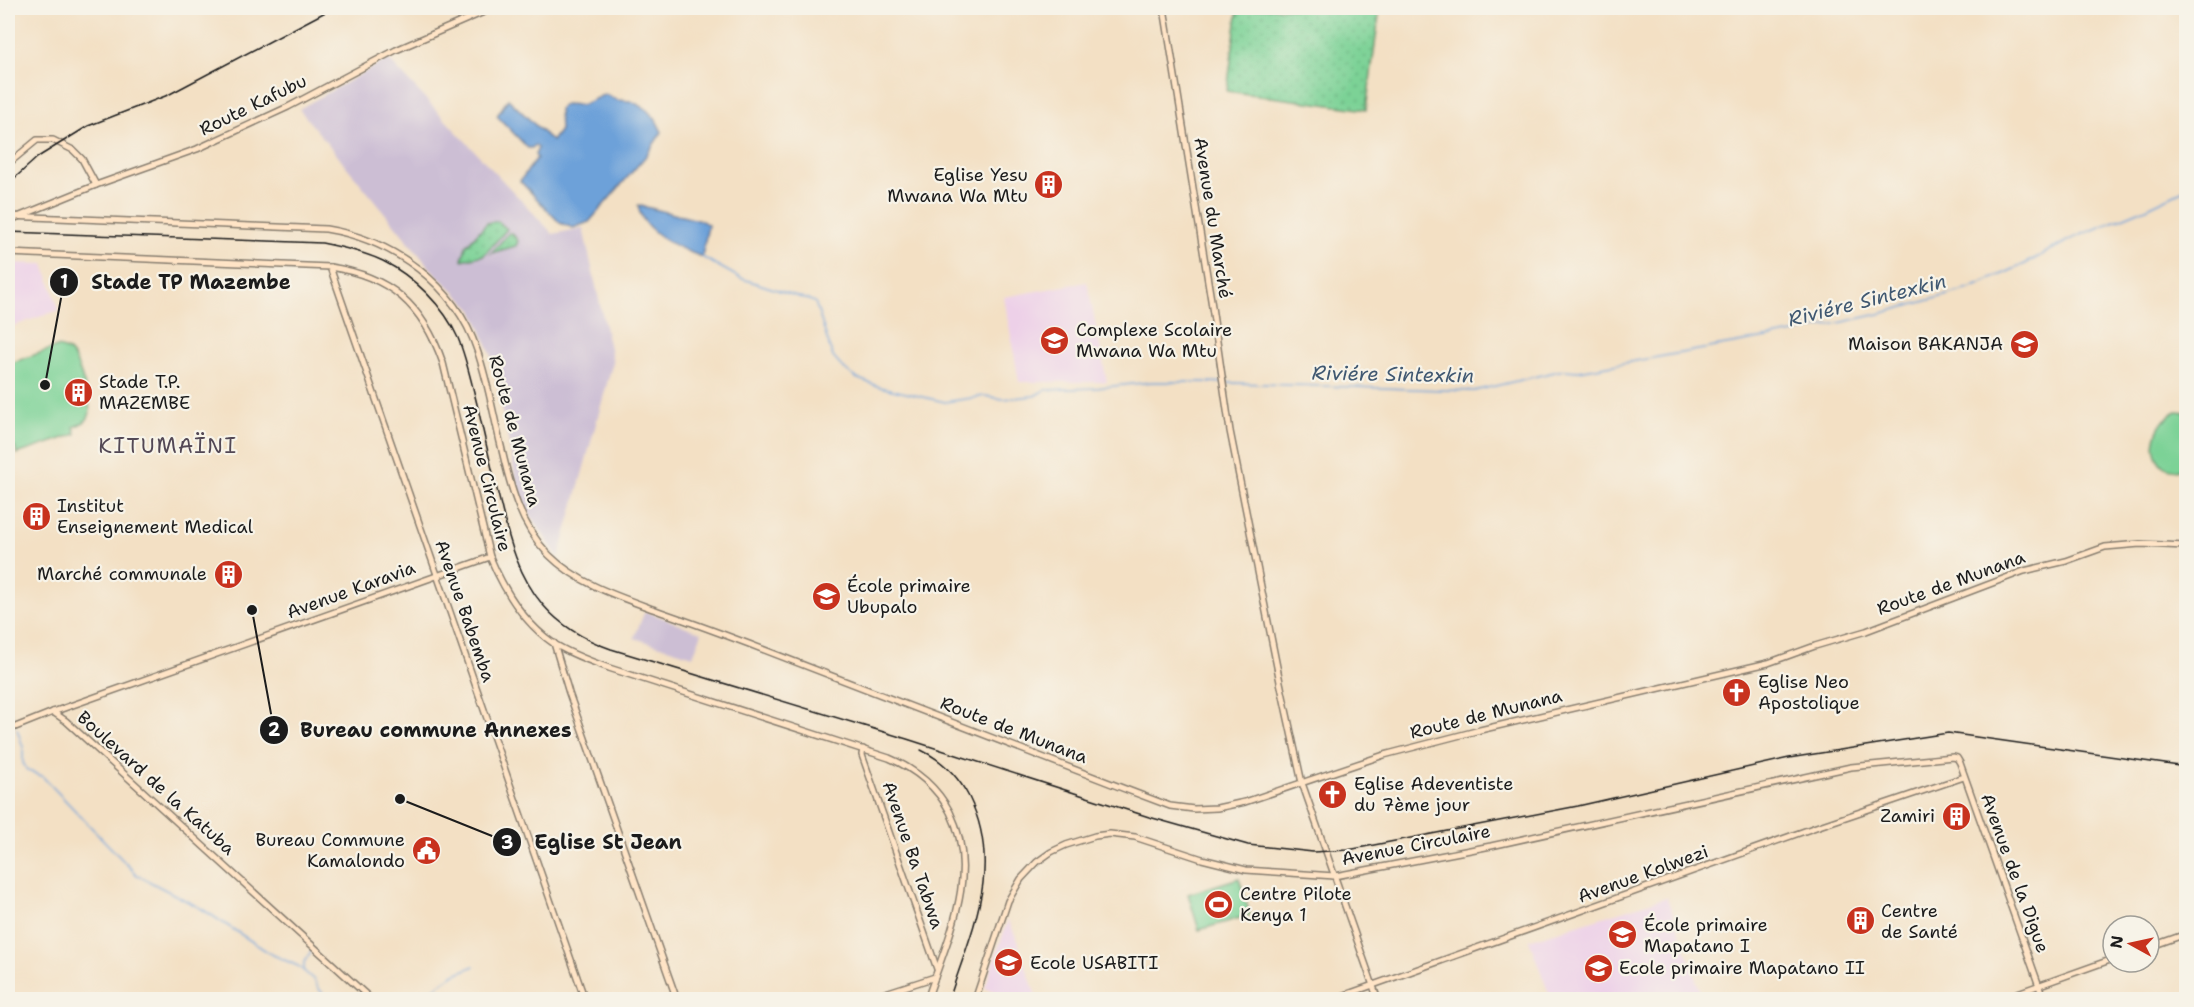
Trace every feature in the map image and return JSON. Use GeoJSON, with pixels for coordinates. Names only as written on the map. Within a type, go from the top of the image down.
{"type":"FeatureCollection","features":[{"type":"Feature","properties":{"kind":"street","name":"Route Kafubu"},"geometry":{"type":"LineString","coordinates":[[20,215],[197,149],[246,127],[396,50],[493,8]]}},
{"type":"Feature","properties":{"kind":"street","name":"Avenue du Marché"},"geometry":{"type":"LineString","coordinates":[[1164,8],[1230,431],[1302,783],[1335,876]]}},
{"type":"Feature","properties":{"kind":"street"},"geometry":{"type":"LineString","coordinates":[[8,164],[37,140],[53,140],[73,150],[82,159],[96,185]]}},
{"type":"Feature","properties":{"kind":"street"},"geometry":{"type":"LineString","coordinates":[[8,216],[20,215]]}},
{"type":"Feature","properties":{"kind":"street"},"geometry":{"type":"LineString","coordinates":[[8,221],[20,215]]}},
{"type":"Feature","properties":{"kind":"street","name":"Route de Munana"},"geometry":{"type":"LineString","coordinates":[[20,215],[316,228],[342,232],[372,241],[402,256],[428,276],[454,305],[466,325],[477,350],[507,472],[517,503],[537,540],[570,573],[627,599],[1170,806],[1217,808],[1245,802],[1384,755],[1480,730],[1768,663],[1866,631],[2024,571],[2066,561],[2105,547],[2140,544],[2187,546]]}},
{"type":"Feature","properties":{"kind":"street","name":"Avenue Circulaire"},"geometry":{"type":"LineString","coordinates":[[8,253],[330,267],[354,270],[386,284],[404,298],[426,323],[435,338],[490,556],[504,586],[529,622],[554,643],[578,656],[609,668],[906,765],[921,776],[940,797],[958,828],[963,851],[962,886],[958,905],[927,999]]}},
{"type":"Feature","properties":{"kind":"street","name":"Avenue Babemba"},"geometry":{"type":"LineString","coordinates":[[330,267],[585,999]]}},
{"type":"Feature","properties":{"kind":"street","name":"Avenue Karavia"},"geometry":{"type":"LineString","coordinates":[[8,730],[490,556]]}},
{"type":"Feature","properties":{"kind":"street"},"geometry":{"type":"LineString","coordinates":[[554,643],[569,693],[677,999]]}},
{"type":"Feature","properties":{"kind":"street","name":"Boulevard de la Katuba"},"geometry":{"type":"LineString","coordinates":[[53,712],[66,721],[372,999]]}},
{"type":"Feature","properties":{"kind":"street","name":"Avenue Ba Tabwa"},"geometry":{"type":"LineString","coordinates":[[862,749],[862,755],[937,970]]}},
{"type":"Feature","properties":{"kind":"street","name":"Avenue Circulaire"},"geometry":{"type":"LineString","coordinates":[[975,999],[1008,901],[1026,873],[1051,852],[1101,835],[1127,836],[1246,870],[1335,876],[1491,846],[1851,768],[1957,758]]}},
{"type":"Feature","properties":{"kind":"street","name":"Avenue de la Digue"},"geometry":{"type":"LineString","coordinates":[[1957,758],[2044,999]]}},
{"type":"Feature","properties":{"kind":"street","name":"Avenue Kolwezi"},"geometry":{"type":"LineString","coordinates":[[1331,999],[1965,777]]}},
{"type":"Feature","properties":{"kind":"street"},"geometry":{"type":"LineString","coordinates":[[1335,876],[1378,999]]}},
{"type":"Feature","properties":{"kind":"street"},"geometry":{"type":"LineString","coordinates":[[2161,943],[2187,933]]}},
{"type":"Feature","properties":{"kind":"street"},"geometry":{"type":"LineString","coordinates":[[1998,999],[2101,963]]}},
{"type":"Feature","properties":{"kind":"street"},"geometry":{"type":"LineString","coordinates":[[864,999],[934,977]]}},
{"type":"Feature","properties":{"kind":"shaded area"},"geometry":{"type":"Polygon","coordinates":[[[388,59],[553,234],[583,228],[613,362],[559,558],[520,500],[491,354],[473,310],[430,268],[299,109],[388,59]]]}},
{"type":"Feature","properties":{"kind":"shaded area"},"geometry":{"type":"Polygon","coordinates":[[[8,263],[44,264],[59,310],[8,328],[8,263]]]}},
{"type":"Feature","properties":{"kind":"shaded area","name":"Complexe Scolaire Mwana Wa Mtu"},"geometry":{"type":"Polygon","coordinates":[[[1087,282],[1107,382],[1019,382],[1004,297],[1087,282]]]}},
{"type":"Feature","properties":{"kind":"shaded area"},"geometry":{"type":"Polygon","coordinates":[[[645,611],[702,633],[693,656],[634,638],[645,611]]]}},
{"type":"Feature","properties":{"kind":"shaded area"},"geometry":{"type":"Polygon","coordinates":[[[1667,897],[1703,999],[1551,999],[1529,940],[1667,897]]]}},
{"type":"Feature","properties":{"kind":"shaded area","name":"Ecole USABITI"},"geometry":{"type":"Polygon","coordinates":[[[1008,920],[1037,999],[1018,999],[985,988],[1008,920]]]}},
{"type":"Feature","properties":{"kind":"green space"},"geometry":{"type":"Polygon","coordinates":[[[1238,8],[1380,8],[1366,110],[1227,91],[1238,8]]]}},
{"type":"Feature","properties":{"kind":"green space"},"geometry":{"type":"Polygon","coordinates":[[[498,221],[507,229],[484,255],[462,260],[466,246],[487,223],[498,221]]]}},
{"type":"Feature","properties":{"kind":"green space"},"geometry":{"type":"Polygon","coordinates":[[[509,233],[512,233],[518,241],[516,246],[491,253],[509,233]]]}},
{"type":"Feature","properties":{"kind":"green space"},"geometry":{"type":"Polygon","coordinates":[[[57,347],[68,351],[76,361],[87,395],[89,416],[85,422],[74,427],[76,434],[17,454],[15,447],[8,449],[8,364],[57,347]]]}},
{"type":"Feature","properties":{"kind":"green space"},"geometry":{"type":"Polygon","coordinates":[[[2177,411],[2186,412],[2186,471],[2163,466],[2155,451],[2159,427],[2164,420],[2177,411]]]}},
{"type":"Feature","properties":{"kind":"green space","name":"Centre Pilote Kenya 1"},"geometry":{"type":"Polygon","coordinates":[[[1239,878],[1250,915],[1199,930],[1188,894],[1239,878]]]}},
{"type":"Feature","properties":{"kind":"water"},"geometry":{"type":"Polygon","coordinates":[[[605,94],[617,100],[631,101],[645,108],[656,120],[662,132],[645,157],[589,222],[573,228],[560,223],[520,181],[537,158],[535,155],[538,148],[535,145],[528,148],[497,116],[508,99],[552,141],[560,130],[559,109],[565,104],[582,105],[605,94]]]}},
{"type":"Feature","properties":{"kind":"water"},"geometry":{"type":"Polygon","coordinates":[[[638,205],[702,221],[708,225],[702,257],[673,244],[654,231],[641,215],[638,205]]]}},
{"type":"Feature","properties":{"kind":"waterway","name":"Riviére Sintexkin"},"geometry":{"type":"LineString","coordinates":[[702,257],[740,278],[815,302],[833,357],[856,378],[880,387],[945,402],[985,396],[1003,399],[1034,396],[1045,390],[1152,382],[1474,391],[1563,370],[1579,371],[1794,333],[1879,314],[1969,289],[2025,264],[2071,239],[2186,189]]}},
{"type":"Feature","properties":{"kind":"waterway"},"geometry":{"type":"LineString","coordinates":[[8,703],[15,725]]}},
{"type":"Feature","properties":{"kind":"waterway"},"geometry":{"type":"LineString","coordinates":[[17,729],[23,747],[23,763],[28,771],[42,776],[137,875],[202,909],[271,954],[298,966],[314,980],[329,1000]]}},
{"type":"Feature","properties":{"kind":"waterway"},"geometry":{"type":"LineString","coordinates":[[304,971],[304,962],[312,950]]}},
{"type":"Feature","properties":{"kind":"waterway"},"geometry":{"type":"LineString","coordinates":[[417,1000],[453,975],[474,966]]}},
{"type":"Feature","properties":{"kind":"railway"},"geometry":{"type":"LineString","coordinates":[[8,184],[38,157],[88,126],[168,95],[333,8]]}},
{"type":"Feature","properties":{"kind":"railway"},"geometry":{"type":"LineString","coordinates":[[8,232],[322,243],[361,252],[383,261],[405,275],[426,293],[452,326],[467,364],[504,519],[516,558],[527,582],[543,605],[574,631],[611,649],[907,739],[1149,817],[1248,845],[1313,852],[1348,850],[1578,806],[1789,758],[1948,733],[2186,767]]}},
{"type":"Feature","properties":{"kind":"railway"},"geometry":{"type":"LineString","coordinates":[[921,750],[943,764],[965,789],[979,823],[984,849],[984,874],[980,899],[949,1000]]}},
{"type":"Feature","properties":{"kind":"place","name":"Eglise Yesu Mwana Wa Mtu"},"geometry":{"type":"Point","coordinates":[1049,185]}},
{"type":"Feature","properties":{"kind":"place","name":"Complexe Scolaire Mwana Wa Mtu"},"geometry":{"type":"Point","coordinates":[1055,340]}},
{"type":"Feature","properties":{"kind":"place","name":"Maison BAKANJA"},"geometry":{"type":"Point","coordinates":[2024,344]}},
{"type":"Feature","properties":{"kind":"place","name":"Stade TP Mazembe"},"geometry":{"type":"Point","coordinates":[45,385]}},
{"type":"Feature","properties":{"kind":"place","name":"Stade T.P. MAZEMBE"},"geometry":{"type":"Point","coordinates":[78,392]}},
{"type":"Feature","properties":{"kind":"place","name":"Institut Enseignement Medical"},"geometry":{"type":"Point","coordinates":[36,516]}},
{"type":"Feature","properties":{"kind":"place","name":"Marché communale"},"geometry":{"type":"Point","coordinates":[228,574]}},
{"type":"Feature","properties":{"kind":"place","name":"École primaire Ubupalo"},"geometry":{"type":"Point","coordinates":[826,596]}},
{"type":"Feature","properties":{"kind":"place","name":"Bureau commune Annexes"},"geometry":{"type":"Point","coordinates":[252,610]}},
{"type":"Feature","properties":{"kind":"place","name":"Eglise Neo Apostolique"},"geometry":{"type":"Point","coordinates":[1737,692]}},
{"type":"Feature","properties":{"kind":"place","name":"Eglise Adeventiste du 7ème jour"},"geometry":{"type":"Point","coordinates":[1333,794]}},
{"type":"Feature","properties":{"kind":"place","name":"Eglise St Jean"},"geometry":{"type":"Point","coordinates":[400,799]}},
{"type":"Feature","properties":{"kind":"place","name":"Zamiri"},"geometry":{"type":"Point","coordinates":[1956,816]}},
{"type":"Feature","properties":{"kind":"place","name":"Bureau Commune Kamalondo"},"geometry":{"type":"Point","coordinates":[426,850]}},
{"type":"Feature","properties":{"kind":"place","name":"Centre Pilote Kenya 1"},"geometry":{"type":"Point","coordinates":[1219,904]}},
{"type":"Feature","properties":{"kind":"place","name":"Centre de Santé"},"geometry":{"type":"Point","coordinates":[1860,921]}},
{"type":"Feature","properties":{"kind":"place","name":"École primaire Mapatano I"},"geometry":{"type":"Point","coordinates":[1623,935]}},
{"type":"Feature","properties":{"kind":"place","name":"Ecole USABITI"},"geometry":{"type":"Point","coordinates":[1009,963]}},
{"type":"Feature","properties":{"kind":"place","name":"Ecole primaire Mapatano II"},"geometry":{"type":"Point","coordinates":[1598,968]}},
{"type":"Feature","properties":{"kind":"district","name":"KITUMAÏNI"},"geometry":{"type":"Point","coordinates":[168,446]}}]}
